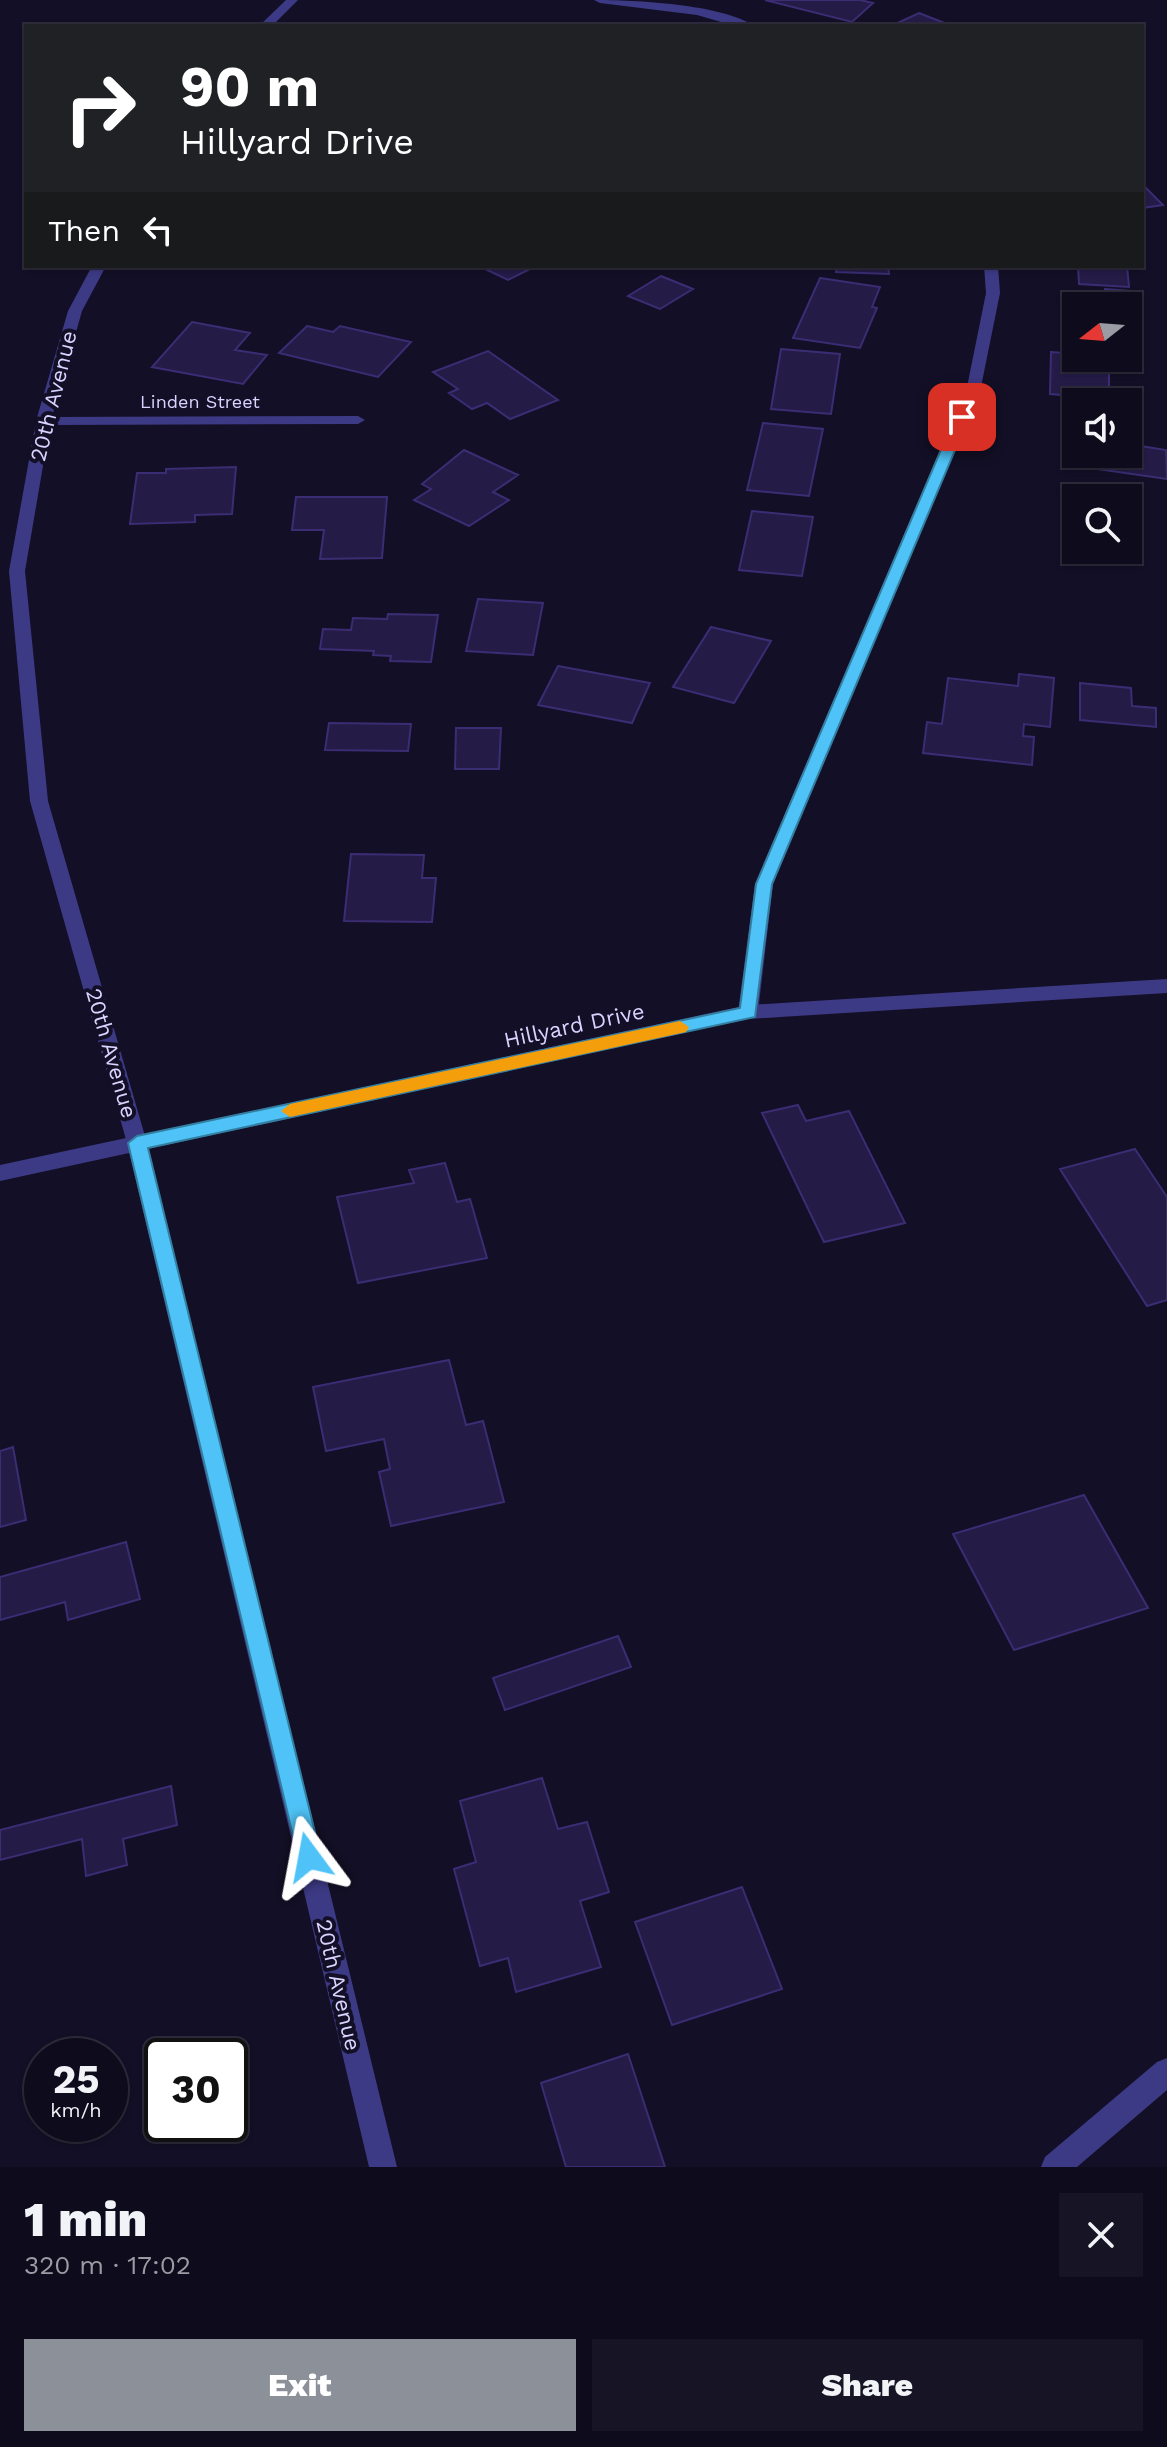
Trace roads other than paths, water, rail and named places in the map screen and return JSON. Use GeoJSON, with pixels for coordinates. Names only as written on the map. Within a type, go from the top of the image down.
{"type":"FeatureCollection","features":[{"type":"Feature","properties":{"kind":"street"},"geometry":{"type":"LineString","coordinates":[[267,24],[292,0]]}},
{"type":"Feature","properties":{"kind":"street"},"geometry":{"type":"LineString","coordinates":[[600,0],[698,12],[741,24]]}},
{"type":"Feature","properties":{"kind":"street","name":"20th Avenue"},"geometry":{"type":"LineString","coordinates":[[98,268],[75,311],[43,421],[17,571],[39,801],[137,1143],[383,2167]]}},
{"type":"Feature","properties":{"kind":"street"},"geometry":{"type":"LineString","coordinates":[[748,1012],[764,884],[974,387],[993,293],[991,268]]}},
{"type":"Feature","properties":{"kind":"street","name":"Linden Street"},"geometry":{"type":"LineString","coordinates":[[43,421],[358,420]]}},
{"type":"Feature","properties":{"kind":"street","name":"Hillyard Drive"},"geometry":{"type":"LineString","coordinates":[[0,1173],[748,1012],[1167,986]]}},
{"type":"Feature","properties":{"kind":"street"},"geometry":{"type":"LineString","coordinates":[[1055,2167],[1167,2072]]}}]}
